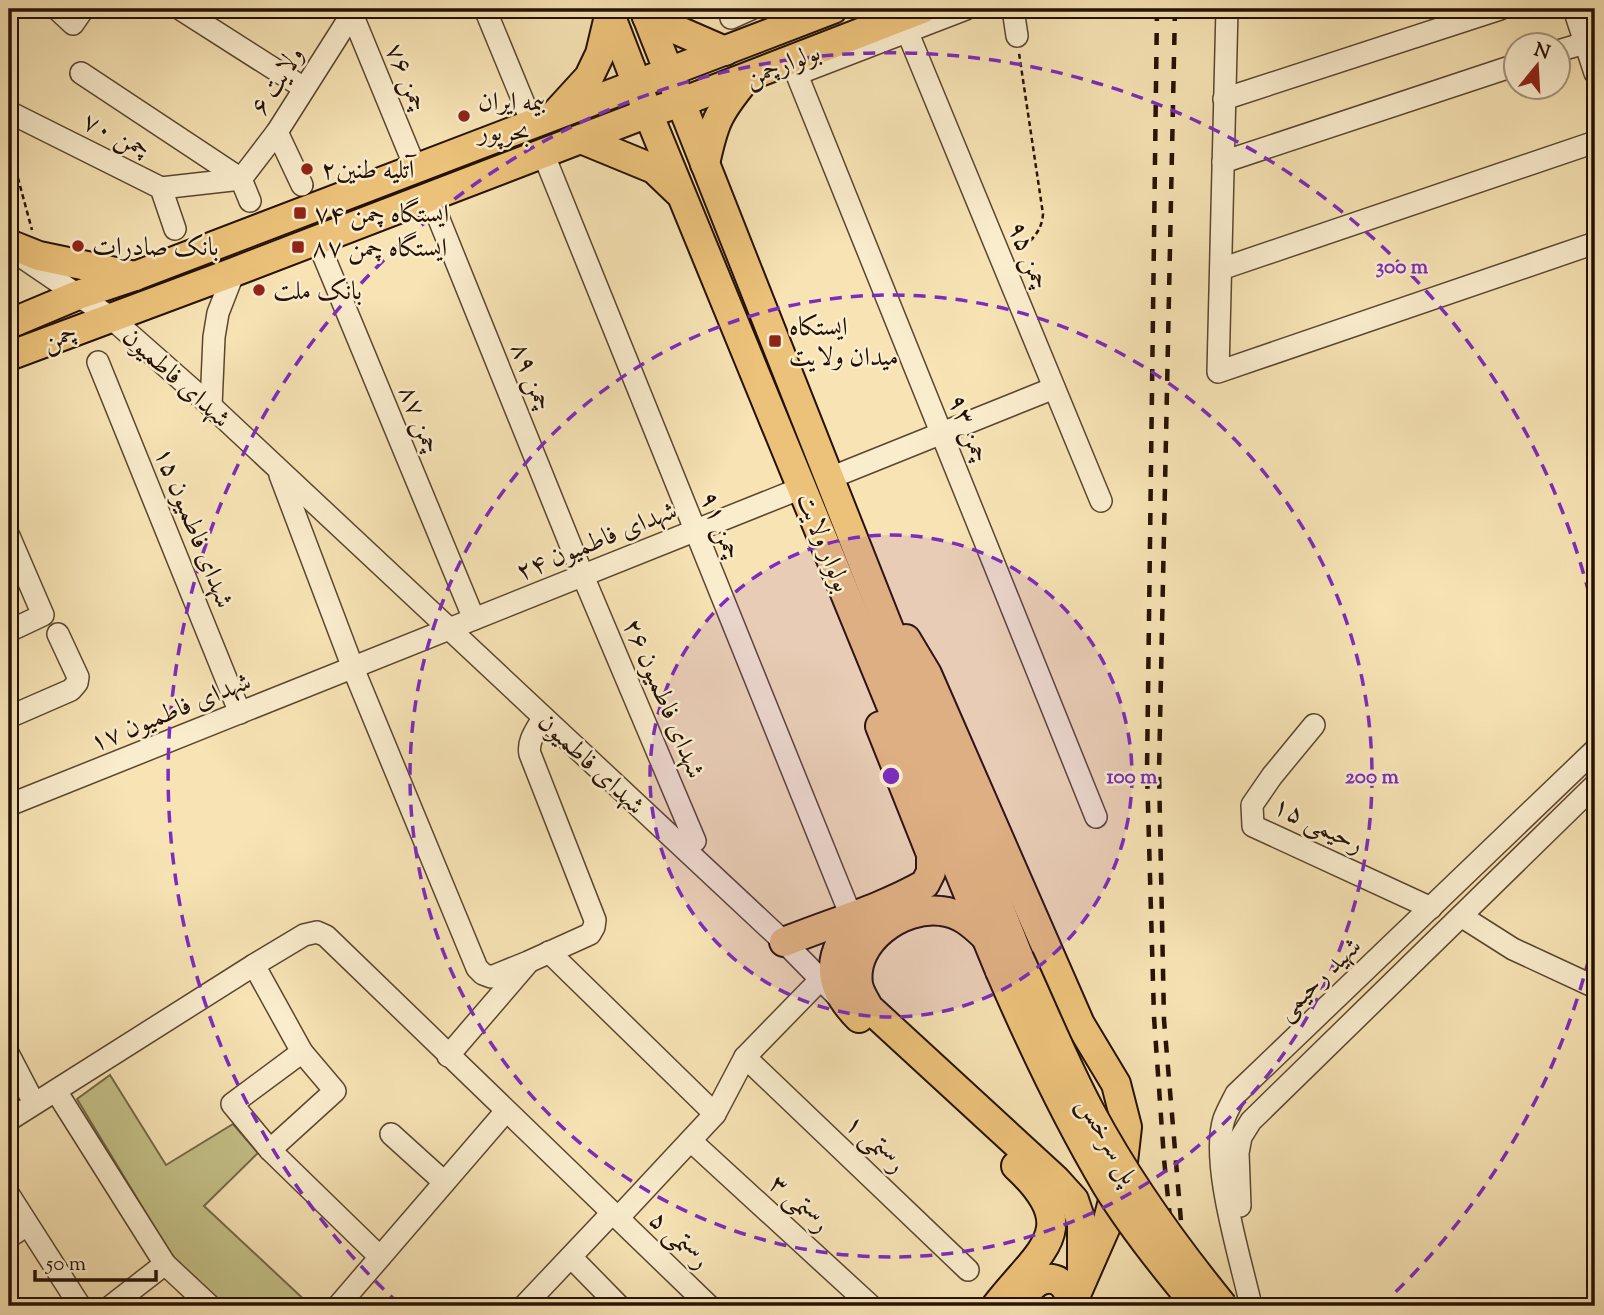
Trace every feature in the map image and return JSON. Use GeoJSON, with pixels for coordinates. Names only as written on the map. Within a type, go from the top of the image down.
{"type":"FeatureCollection","features":[{"type":"Feature","properties":{"kind":"main road","name":"بولوارچمن"},"geometry":{"type":"LineString","coordinates":[[637,84],[833,9]]}},
{"type":"Feature","properties":{"kind":"main road"},"geometry":{"type":"LineString","coordinates":[[543,120],[589,77],[600,54],[609,10]]}},
{"type":"Feature","properties":{"kind":"main road"},"geometry":{"type":"LineString","coordinates":[[9,246],[39,256],[135,276],[637,84],[609,10]]}},
{"type":"Feature","properties":{"kind":"main road"},"geometry":{"type":"LineString","coordinates":[[646,13],[725,51]]}},
{"type":"Feature","properties":{"kind":"main road"},"geometry":{"type":"LineString","coordinates":[[646,13],[670,72]]}},
{"type":"Feature","properties":{"kind":"main road","name":"بولوارچمن"},"geometry":{"type":"LineString","coordinates":[[648,113],[747,78],[794,67],[915,20]]}},
{"type":"Feature","properties":{"kind":"main road","name":"بولوار ولایت"},"geometry":{"type":"LineString","coordinates":[[670,72],[830,478],[854,577],[988,939],[1010,965]]}},
{"type":"Feature","properties":{"kind":"main road"},"geometry":{"type":"LineString","coordinates":[[705,164],[712,128],[722,108],[747,78]]}},
{"type":"Feature","properties":{"kind":"main road","name":"بولوار ولایت"},"geometry":{"type":"LineString","coordinates":[[637,84],[804,488],[854,577],[1010,965]]}},
{"type":"Feature","properties":{"kind":"main road"},"geometry":{"type":"LineString","coordinates":[[110,317],[648,113]]}},
{"type":"Feature","properties":{"kind":"main road"},"geometry":{"type":"LineString","coordinates":[[581,139],[654,169],[684,197]]}},
{"type":"Feature","properties":{"kind":"main road","name":"چمن"},"geometry":{"type":"LineString","coordinates":[[9,324],[78,295],[135,276]]}},
{"type":"Feature","properties":{"kind":"main road","name":"چمن"},"geometry":{"type":"LineString","coordinates":[[9,356],[110,317]]}},
{"type":"Feature","properties":{"kind":"main road"},"geometry":{"type":"LineString","coordinates":[[784,942],[856,915],[925,884],[931,872],[931,854],[880,727],[854,577]]}},
{"type":"Feature","properties":{"kind":"main road"},"geometry":{"type":"LineString","coordinates":[[854,577],[928,674],[1075,1013],[1116,1084],[1127,1127],[1123,1162],[1107,1224],[1074,1298]]}},
{"type":"Feature","properties":{"kind":"main road"},"geometry":{"type":"LineString","coordinates":[[988,939],[971,922],[957,915],[941,911],[920,911],[878,933],[863,950],[858,965],[858,985],[869,1008],[1055,1179],[1074,1200],[1082,1224],[1074,1298]]}},
{"type":"Feature","properties":{"kind":"main road"},"geometry":{"type":"LineString","coordinates":[[848,1007],[835,981],[833,966],[844,933],[856,915]]}},
{"type":"Feature","properties":{"kind":"main road","name":"پل سرخس"},"geometry":{"type":"LineString","coordinates":[[1010,965],[1060,1101],[1109,1188],[1138,1231],[1196,1306]]}},
{"type":"Feature","properties":{"kind":"main road","name":"پل سرخس"},"geometry":{"type":"LineString","coordinates":[[1010,965],[1126,1173],[1164,1229],[1223,1306]]}},
{"type":"Feature","properties":{"kind":"main road","name":"شهدای فاطمیون"},"geometry":{"type":"LineString","coordinates":[[848,1007],[885,1045],[1038,1187],[1049,1209],[1052,1226],[1044,1249],[996,1306]]}},
{"type":"Feature","properties":{"kind":"main road"},"geometry":{"type":"LineString","coordinates":[[1012,1306],[1040,1280],[1060,1282],[1071,1299],[1074,1298]]}},
{"type":"Feature","properties":{"kind":"street"},"geometry":{"type":"LineString","coordinates":[[57,9],[73,24],[82,12],[80,9]]}},
{"type":"Feature","properties":{"kind":"street"},"geometry":{"type":"LineString","coordinates":[[180,9],[304,88]]}},
{"type":"Feature","properties":{"kind":"street"},"geometry":{"type":"LineString","coordinates":[[485,9],[543,120]]}},
{"type":"Feature","properties":{"kind":"street"},"geometry":{"type":"LineString","coordinates":[[731,18],[751,9]]}},
{"type":"Feature","properties":{"kind":"street"},"geometry":{"type":"LineString","coordinates":[[915,20],[966,9]]}},
{"type":"Feature","properties":{"kind":"street"},"geometry":{"type":"LineString","coordinates":[[1013,9],[1017,36]]}},
{"type":"Feature","properties":{"kind":"street"},"geometry":{"type":"LineString","coordinates":[[1227,9],[1218,372],[1595,243]]}},
{"type":"Feature","properties":{"kind":"street"},"geometry":{"type":"LineString","coordinates":[[1224,99],[1500,9]]}},
{"type":"Feature","properties":{"kind":"street"},"geometry":{"type":"LineString","coordinates":[[1574,9],[1595,73]]}},
{"type":"Feature","properties":{"kind":"street","name":"ولایت ۶"},"geometry":{"type":"LineString","coordinates":[[241,179],[276,132],[352,10]]}},
{"type":"Feature","properties":{"kind":"street","name":"چمن ۷۶"},"geometry":{"type":"LineString","coordinates":[[352,10],[415,167]]}},
{"type":"Feature","properties":{"kind":"street","name":"چمن ۹۵"},"geometry":{"type":"LineString","coordinates":[[915,20],[1001,258],[1101,501]]}},
{"type":"Feature","properties":{"kind":"street"},"geometry":{"type":"LineString","coordinates":[[1572,47],[1585,43]]}},
{"type":"Feature","properties":{"kind":"street","name":"چمن ۹۳"},"geometry":{"type":"LineString","coordinates":[[794,67],[1096,817]]}},
{"type":"Feature","properties":{"kind":"street"},"geometry":{"type":"LineString","coordinates":[[1223,162],[1502,70]]}},
{"type":"Feature","properties":{"kind":"street"},"geometry":{"type":"LineString","coordinates":[[81,72],[241,179],[250,201]]}},
{"type":"Feature","properties":{"kind":"street","name":"چمن ۷۰"},"geometry":{"type":"LineString","coordinates":[[9,112],[161,187],[175,229]]}},
{"type":"Feature","properties":{"kind":"street"},"geometry":{"type":"LineString","coordinates":[[276,132],[302,185]]}},
{"type":"Feature","properties":{"kind":"street"},"geometry":{"type":"LineString","coordinates":[[1221,269],[1595,142]]}},
{"type":"Feature","properties":{"kind":"street","name":"چمن ۹۱"},"geometry":{"type":"LineString","coordinates":[[543,153],[694,531],[856,915]]}},
{"type":"Feature","properties":{"kind":"street"},"geometry":{"type":"LineString","coordinates":[[161,187],[241,179]]}},
{"type":"Feature","properties":{"kind":"street","name":"چمن ۸۹"},"geometry":{"type":"LineString","coordinates":[[430,197],[583,576]]}},
{"type":"Feature","properties":{"kind":"street","name":"چمن ۸۷"},"geometry":{"type":"LineString","coordinates":[[317,240],[474,620]]}},
{"type":"Feature","properties":{"kind":"street"},"geometry":{"type":"LineString","coordinates":[[9,246],[78,295]]}},
{"type":"Feature","properties":{"kind":"street"},"geometry":{"type":"LineString","coordinates":[[211,406],[214,337],[218,313],[234,272]]}},
{"type":"Feature","properties":{"kind":"street","name":"شهدای فاطمیون"},"geometry":{"type":"LineString","coordinates":[[78,295],[110,317],[211,406],[784,942],[848,1007]]}},
{"type":"Feature","properties":{"kind":"street","name":"شهدای فاطمیون ۱۵"},"geometry":{"type":"LineString","coordinates":[[98,362],[240,713]]}},
{"type":"Feature","properties":{"kind":"street"},"geometry":{"type":"LineString","coordinates":[[830,478],[1054,388]]}},
{"type":"Feature","properties":{"kind":"street"},"geometry":{"type":"LineString","coordinates":[[278,470],[353,668],[477,968],[483,974],[492,976],[590,934],[594,927],[595,920],[528,747],[543,718]]}},
{"type":"Feature","properties":{"kind":"street","name":"شهدای فاطمیون ۲۴"},"geometry":{"type":"LineString","coordinates":[[449,629],[804,488]]}},
{"type":"Feature","properties":{"kind":"street"},"geometry":{"type":"LineString","coordinates":[[9,536],[43,615],[9,631]]}},
{"type":"Feature","properties":{"kind":"street","name":"شهدای فاطمیون ۲۶"},"geometry":{"type":"LineString","coordinates":[[583,576],[695,841]]}},
{"type":"Feature","properties":{"kind":"street","name":"شهدای فاطمیون ۱۷"},"geometry":{"type":"LineString","coordinates":[[9,805],[449,629]]}},
{"type":"Feature","properties":{"kind":"street"},"geometry":{"type":"LineString","coordinates":[[9,717],[71,690],[78,684],[78,677],[58,634]]}},
{"type":"Feature","properties":{"kind":"street","name":"رحیمی ۱۵"},"geometry":{"type":"LineString","coordinates":[[1314,725],[1252,805],[1253,826],[1431,908]]}},
{"type":"Feature","properties":{"kind":"street","name":"شهید رحیمی"},"geometry":{"type":"LineString","coordinates":[[1251,1306],[1226,1200],[1220,1144],[1224,1119],[1236,1094],[1595,750]]}},
{"type":"Feature","properties":{"kind":"street"},"geometry":{"type":"LineString","coordinates":[[1265,1306],[1250,1258],[1239,1197],[1238,1153],[1241,1137],[1251,1121],[1461,916],[1591,797]]}},
{"type":"Feature","properties":{"kind":"street"},"geometry":{"type":"LineString","coordinates":[[1461,916],[1513,949],[1595,987]]}},
{"type":"Feature","properties":{"kind":"street","name":"رستمی ۵"},"geometry":{"type":"LineString","coordinates":[[9,1120],[254,965],[304,935],[317,932],[327,936],[709,1306]]}},
{"type":"Feature","properties":{"kind":"street"},"geometry":{"type":"LineString","coordinates":[[549,952],[715,1114]]}},
{"type":"Feature","properties":{"kind":"street"},"geometry":{"type":"LineString","coordinates":[[448,1056],[528,962]]}},
{"type":"Feature","properties":{"kind":"street"},"geometry":{"type":"LineString","coordinates":[[254,965],[302,1052],[335,1091],[270,1150]]}},
{"type":"Feature","properties":{"kind":"street"},"geometry":{"type":"LineString","coordinates":[[1358,978],[1377,998]]}},
{"type":"Feature","properties":{"kind":"street"},"geometry":{"type":"LineString","coordinates":[[524,1306],[691,1141],[715,1114],[745,1057],[821,979]]}},
{"type":"Feature","properties":{"kind":"street"},"geometry":{"type":"LineString","coordinates":[[302,1052],[232,1104],[270,1150],[380,1257]]}},
{"type":"Feature","properties":{"kind":"street"},"geometry":{"type":"LineString","coordinates":[[9,1055],[34,1103]]}},
{"type":"Feature","properties":{"kind":"street","name":"رستمی ۱"},"geometry":{"type":"LineString","coordinates":[[745,1057],[968,1270]]}},
{"type":"Feature","properties":{"kind":"street"},"geometry":{"type":"LineString","coordinates":[[56,1091],[165,1264],[210,1306]]}},
{"type":"Feature","properties":{"kind":"street"},"geometry":{"type":"LineString","coordinates":[[338,1306],[506,1111]]}},
{"type":"Feature","properties":{"kind":"street"},"geometry":{"type":"LineString","coordinates":[[391,1134],[444,1182]]}},
{"type":"Feature","properties":{"kind":"street","name":"رستمی ۳"},"geometry":{"type":"LineString","coordinates":[[691,1141],[871,1306]]}},
{"type":"Feature","properties":{"kind":"street"},"geometry":{"type":"LineString","coordinates":[[9,1195],[80,1306]]}},
{"type":"Feature","properties":{"kind":"street"},"geometry":{"type":"LineString","coordinates":[[9,1237],[27,1225]]}},
{"type":"Feature","properties":{"kind":"street"},"geometry":{"type":"LineString","coordinates":[[571,1257],[619,1306]]}},
{"type":"Feature","properties":{"kind":"street"},"geometry":{"type":"LineString","coordinates":[[111,1306],[165,1264]]}},
{"type":"Feature","properties":{"kind":"path"},"geometry":{"type":"LineString","coordinates":[[1001,258],[1019,250],[1034,238],[1042,224],[1043,214],[1017,36]]}},
{"type":"Feature","properties":{"kind":"path"},"geometry":{"type":"LineString","coordinates":[[9,145],[39,256]]}},
{"type":"Feature","properties":{"kind":"shaded area"},"geometry":{"type":"Polygon","coordinates":[[[110,1075],[166,1165],[233,1124],[258,1153],[204,1206],[311,1306],[223,1306],[172,1256],[77,1099],[110,1075]]]}},
{"type":"Feature","properties":{"kind":"railway"},"geometry":{"type":"LineString","coordinates":[[1157,9],[1147,771],[1154,1017],[1164,1159],[1179,1306]]}},
{"type":"Feature","properties":{"kind":"railway"},"geometry":{"type":"LineString","coordinates":[[1175,9],[1159,771],[1164,1020],[1182,1233]]}},
{"type":"Feature","properties":{"kind":"place","name":"بيمه ايران بحرپور"},"geometry":{"type":"Point","coordinates":[464,116]}},
{"type":"Feature","properties":{"kind":"place","name":"آتلیه طنین۲"},"geometry":{"type":"Point","coordinates":[307,169]}},
{"type":"Feature","properties":{"kind":"place","name":"ایستگاه چمن ۷۴"},"geometry":{"type":"Point","coordinates":[300,213]}},
{"type":"Feature","properties":{"kind":"place","name":"بانک صادرات"},"geometry":{"type":"Point","coordinates":[78,246]}},
{"type":"Feature","properties":{"kind":"place","name":"ایستگاه چمن ۸۷"},"geometry":{"type":"Point","coordinates":[298,247]}},
{"type":"Feature","properties":{"kind":"place","name":"بانک ملت"},"geometry":{"type":"Point","coordinates":[259,290]}},
{"type":"Feature","properties":{"kind":"place","name":"ایستکاه میدان ولایت"},"geometry":{"type":"Point","coordinates":[775,341]}}]}
